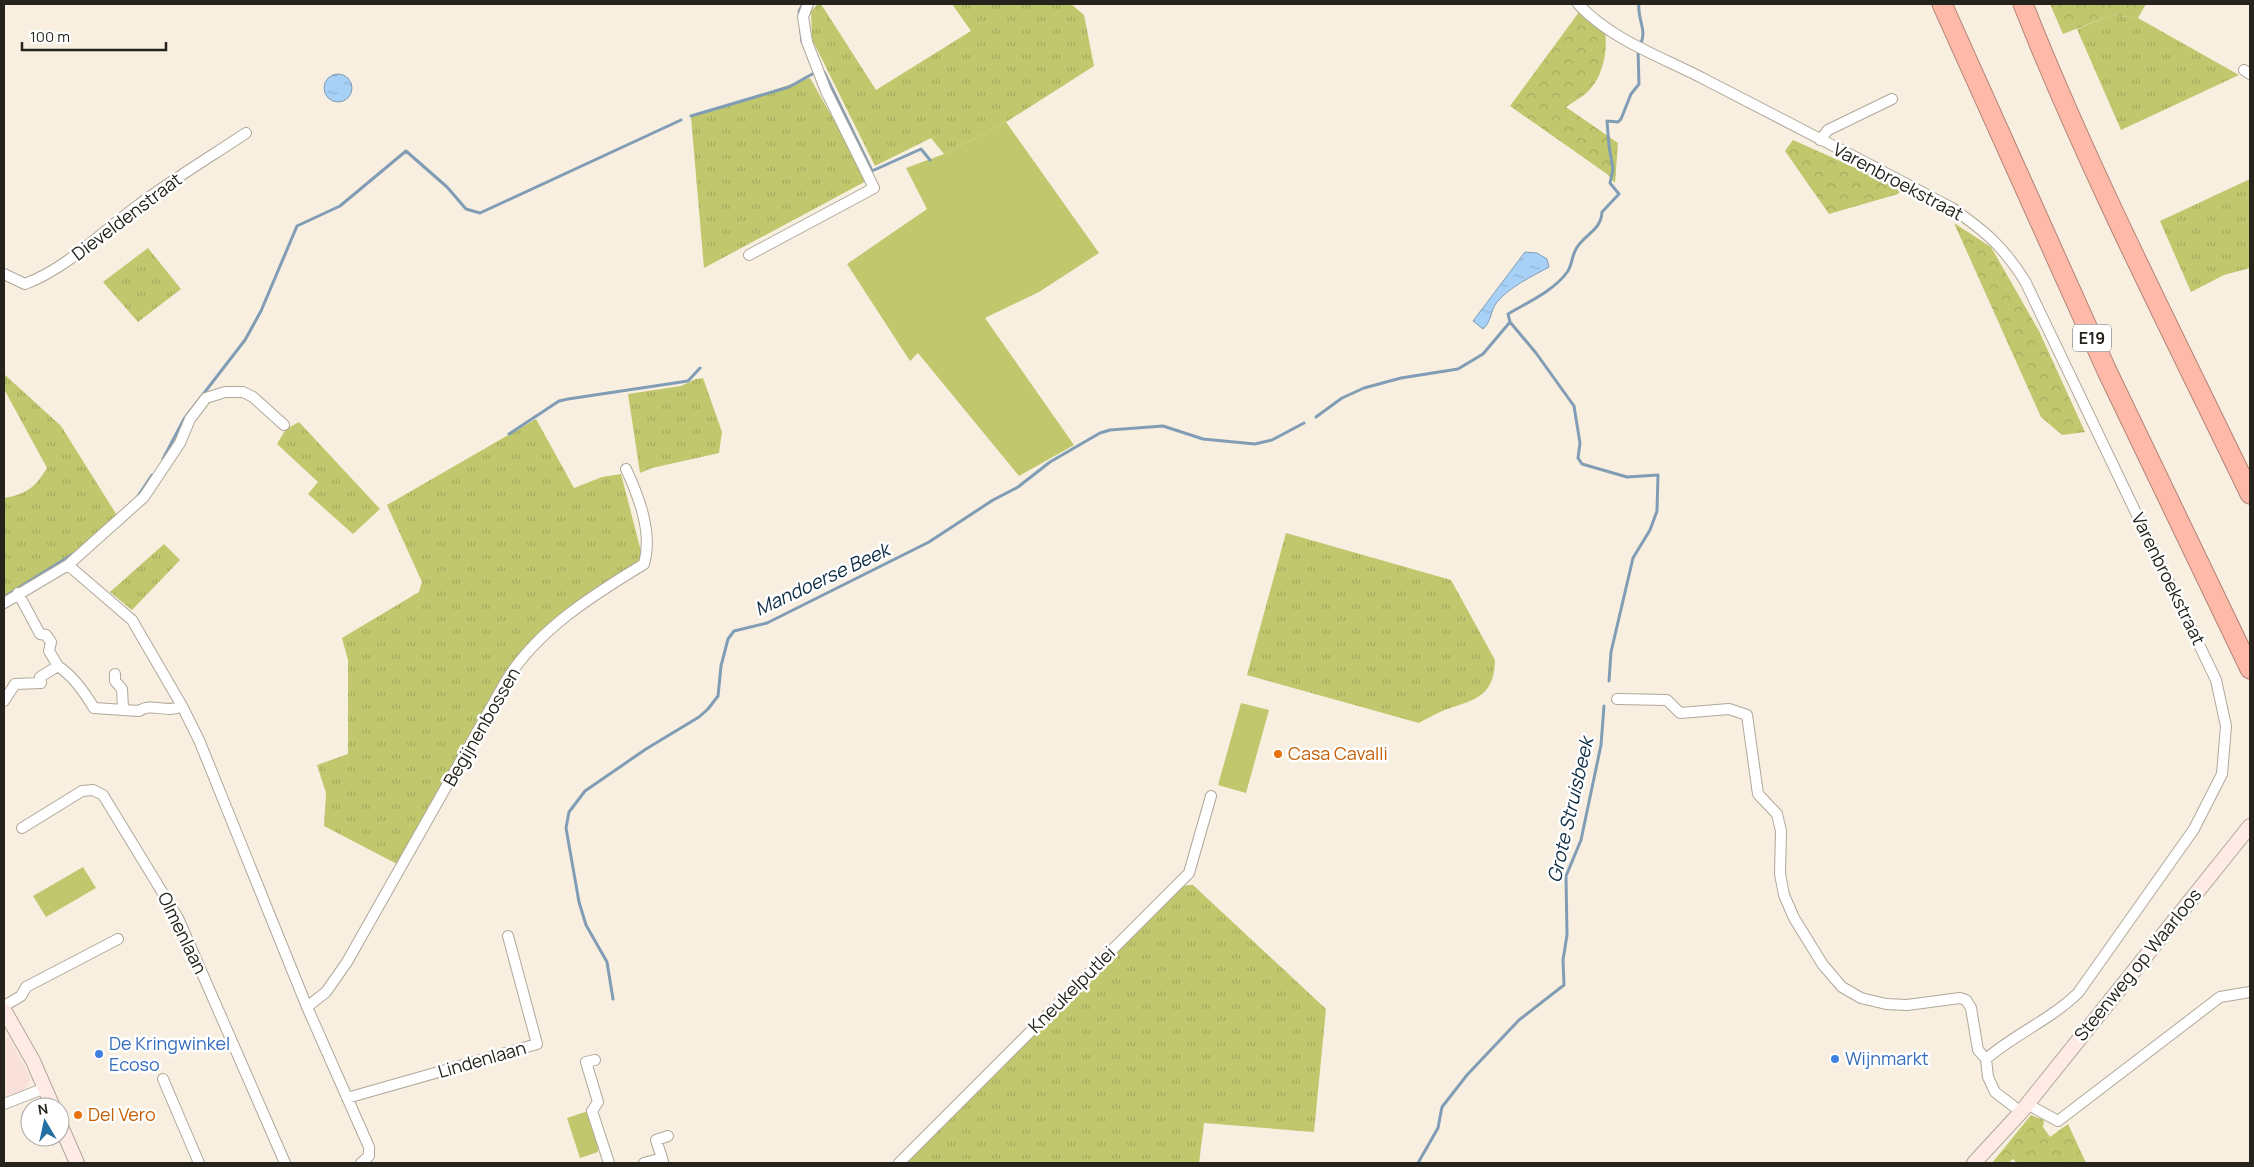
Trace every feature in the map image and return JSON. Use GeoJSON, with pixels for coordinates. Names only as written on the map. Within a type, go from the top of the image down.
{"type":"FeatureCollection","features":[{"type":"Feature","properties":{"kind":"highway","name":"E19"},"geometry":{"type":"LineString","coordinates":[[1942,4],[2099,353],[2250,670]]}},
{"type":"Feature","properties":{"kind":"highway"},"geometry":{"type":"LineString","coordinates":[[2023,4],[2045,58],[2137,259],[2250,494]]}},
{"type":"Feature","properties":{"kind":"street"},"geometry":{"type":"LineString","coordinates":[[749,255],[874,188],[826,91],[807,42],[803,17],[808,4]]}},
{"type":"Feature","properties":{"kind":"street","name":"Varenbroekstraat"},"geometry":{"type":"LineString","coordinates":[[1578,4],[1613,34],[1707,80],[1952,208],[1988,234],[2007,254],[2025,281],[2216,680],[2226,726],[2222,774],[2194,830],[2078,993],[2060,1010],[2007,1041],[1986,1059]]}},
{"type":"Feature","properties":{"kind":"street","name":"Varenbroekstraat"},"geometry":{"type":"LineString","coordinates":[[1820,140],[1828,130],[1892,99]]}},
{"type":"Feature","properties":{"kind":"street","name":"Dieveldenstraat"},"geometry":{"type":"LineString","coordinates":[[4,274],[25,284],[39,278],[91,245],[136,206],[246,133]]}},
{"type":"Feature","properties":{"kind":"street"},"geometry":{"type":"LineString","coordinates":[[4,603],[68,565],[108,532],[144,497],[180,443],[190,419],[206,398],[224,392],[243,392],[253,396],[284,425]]}},
{"type":"Feature","properties":{"kind":"street","name":"Begijnenbossen"},"geometry":{"type":"LineString","coordinates":[[307,1007],[326,992],[350,958],[506,681],[518,663],[567,615],[600,591],[644,564],[647,536],[638,498],[626,469]]}},
{"type":"Feature","properties":{"kind":"street"},"geometry":{"type":"LineString","coordinates":[[68,565],[132,620],[200,740],[307,1007],[369,1147],[369,1156],[361,1163]]}},
{"type":"Feature","properties":{"kind":"street"},"geometry":{"type":"LineString","coordinates":[[18,593],[40,634],[46,635],[51,642],[49,651],[58,666],[70,674],[82,688],[94,708],[123,708],[129,711],[156,707],[161,710],[174,710],[182,706]]}},
{"type":"Feature","properties":{"kind":"street"},"geometry":{"type":"LineString","coordinates":[[4,701],[15,684],[41,683],[40,677],[58,666]]}},
{"type":"Feature","properties":{"kind":"street"},"geometry":{"type":"LineString","coordinates":[[115,674],[115,681],[122,689],[123,708]]}},
{"type":"Feature","properties":{"kind":"street"},"geometry":{"type":"LineString","coordinates":[[1617,699],[1667,700],[1680,713],[1729,709],[1747,715],[1758,794],[1777,814],[1781,832],[1780,874],[1784,895],[1794,918],[1823,965],[1842,987],[1861,998],[1886,1004],[1907,1005],[1960,998],[1966,1000],[1972,1008],[1978,1050],[1986,1059],[1988,1077],[1995,1092],[2024,1108],[2058,1121],[2220,997],[2250,992]]}},
{"type":"Feature","properties":{"kind":"street","name":"Olmenlaan"},"geometry":{"type":"LineString","coordinates":[[22,828],[82,791],[93,790],[103,795],[178,918],[285,1163]]}},
{"type":"Feature","properties":{"kind":"street","name":"Kneukelputlei"},"geometry":{"type":"LineString","coordinates":[[899,1163],[1189,873],[1211,796]]}},
{"type":"Feature","properties":{"kind":"street","name":"Steenweg op Waarloos"},"geometry":{"type":"LineString","coordinates":[[1974,1163],[2024,1108],[2250,826]]}},
{"type":"Feature","properties":{"kind":"street","name":"Lindenlaan"},"geometry":{"type":"LineString","coordinates":[[348,1098],[538,1044],[508,936]]}},
{"type":"Feature","properties":{"kind":"street"},"geometry":{"type":"LineString","coordinates":[[4,1006],[21,996],[26,987],[118,939]]}},
{"type":"Feature","properties":{"kind":"street"},"geometry":{"type":"LineString","coordinates":[[4,1010],[49,1097]]}},
{"type":"Feature","properties":{"kind":"street"},"geometry":{"type":"LineString","coordinates":[[595,1060],[586,1062],[598,1102],[592,1111],[609,1163]]}},
{"type":"Feature","properties":{"kind":"street"},"geometry":{"type":"LineString","coordinates":[[163,1079],[198,1163]]}},
{"type":"Feature","properties":{"kind":"street"},"geometry":{"type":"LineString","coordinates":[[4,1104],[45,1088]]}},
{"type":"Feature","properties":{"kind":"street"},"geometry":{"type":"LineString","coordinates":[[644,1163],[663,1160],[656,1140],[668,1136]]}},
{"type":"Feature","properties":{"kind":"street"},"geometry":{"type":"LineString","coordinates":[[70,1147],[77,1163]]}},
{"type":"Feature","properties":{"kind":"shaded area"},"geometry":{"type":"Polygon","coordinates":[[[9,1037],[30,1077],[30,1081],[23,1091],[4,1096],[4,1039],[9,1037]]]}},
{"type":"Feature","properties":{"kind":"green space"},"geometry":{"type":"Polygon","coordinates":[[[818,4],[821,4],[876,90],[971,31],[952,4],[1071,4],[1084,15],[1094,66],[1006,122],[944,154],[931,138],[875,166],[812,39],[811,11],[818,4]]]}},
{"type":"Feature","properties":{"kind":"green space"},"geometry":{"type":"Polygon","coordinates":[[[2050,4],[2146,4],[2138,18],[2112,15],[2063,34],[2050,4]]]}},
{"type":"Feature","properties":{"kind":"green space"},"geometry":{"type":"Polygon","coordinates":[[[1579,12],[1605,32],[1605,54],[1595,83],[1586,94],[1566,107],[1618,143],[1615,183],[1607,174],[1510,106],[1579,12]]]}},
{"type":"Feature","properties":{"kind":"green space"},"geometry":{"type":"Polygon","coordinates":[[[2112,15],[2138,18],[2239,75],[2121,130],[2077,29],[2112,15]]]}},
{"type":"Feature","properties":{"kind":"green space"},"geometry":{"type":"Polygon","coordinates":[[[810,78],[868,180],[704,268],[691,117],[810,78]]]}},
{"type":"Feature","properties":{"kind":"green space"},"geometry":{"type":"Polygon","coordinates":[[[1006,122],[1099,253],[1039,292],[985,318],[1074,445],[1019,476],[918,353],[910,361],[847,264],[927,209],[906,168],[944,154],[1006,122]]]}},
{"type":"Feature","properties":{"kind":"green space"},"geometry":{"type":"Polygon","coordinates":[[[1793,140],[1903,189],[1898,194],[1829,214],[1785,151],[1793,140]]]}},
{"type":"Feature","properties":{"kind":"green space"},"geometry":{"type":"Polygon","coordinates":[[[2250,179],[2250,268],[2224,275],[2191,292],[2160,221],[2250,179]]]}},
{"type":"Feature","properties":{"kind":"green space"},"geometry":{"type":"Polygon","coordinates":[[[1954,223],[1991,247],[2039,331],[2085,432],[2062,435],[2041,417],[1954,223]]]}},
{"type":"Feature","properties":{"kind":"green space"},"geometry":{"type":"Polygon","coordinates":[[[148,248],[181,289],[138,322],[103,282],[148,248]]]}},
{"type":"Feature","properties":{"kind":"green space"},"geometry":{"type":"Polygon","coordinates":[[[4,374],[61,426],[118,517],[67,559],[37,575],[4,598],[4,498],[29,489],[38,481],[47,468],[4,389],[4,374]]]}},
{"type":"Feature","properties":{"kind":"green space"},"geometry":{"type":"Polygon","coordinates":[[[703,378],[722,432],[719,453],[652,468],[640,473],[628,394],[681,386],[703,378]]]}},
{"type":"Feature","properties":{"kind":"green space"},"geometry":{"type":"Polygon","coordinates":[[[536,419],[574,488],[602,477],[621,474],[643,559],[566,615],[495,690],[397,864],[324,826],[326,793],[317,765],[348,754],[348,660],[342,638],[419,592],[422,582],[387,505],[536,419]]]}},
{"type":"Feature","properties":{"kind":"green space"},"geometry":{"type":"Polygon","coordinates":[[[299,422],[380,509],[353,534],[308,494],[318,482],[277,444],[286,429],[299,422]]]}},
{"type":"Feature","properties":{"kind":"green space"},"geometry":{"type":"Polygon","coordinates":[[[1286,533],[1451,580],[1495,660],[1494,673],[1485,691],[1471,701],[1440,712],[1419,723],[1247,675],[1286,533]]]}},
{"type":"Feature","properties":{"kind":"green space"},"geometry":{"type":"Polygon","coordinates":[[[164,544],[180,560],[132,610],[110,592],[164,544]]]}},
{"type":"Feature","properties":{"kind":"green space"},"geometry":{"type":"Polygon","coordinates":[[[1241,703],[1269,710],[1246,793],[1218,785],[1241,703]]]}},
{"type":"Feature","properties":{"kind":"green space"},"geometry":{"type":"Polygon","coordinates":[[[83,867],[96,888],[46,917],[33,896],[83,867]]]}},
{"type":"Feature","properties":{"kind":"green space"},"geometry":{"type":"Polygon","coordinates":[[[1193,885],[1326,1009],[1314,1132],[1204,1123],[1199,1163],[903,1163],[1181,887],[1193,885]]]}},
{"type":"Feature","properties":{"kind":"green space"},"geometry":{"type":"Polygon","coordinates":[[[588,1111],[601,1148],[598,1149],[598,1152],[580,1158],[567,1118],[588,1111]]]}},
{"type":"Feature","properties":{"kind":"green space"},"geometry":{"type":"Polygon","coordinates":[[[2031,1115],[2044,1120],[2043,1127],[2050,1137],[2068,1124],[2086,1163],[2017,1163],[2013,1159],[2008,1163],[1992,1163],[2031,1115]]]}},
{"type":"Feature","properties":{"kind":"water"},"geometry":{"type":"Polygon","coordinates":[[[338,74],[348,78],[352,88],[348,98],[338,102],[328,98],[324,88],[328,78],[338,74]]]}},
{"type":"Feature","properties":{"kind":"water"},"geometry":{"type":"Polygon","coordinates":[[[1525,252],[1537,253],[1547,259],[1549,267],[1508,291],[1495,305],[1488,323],[1483,329],[1473,321],[1525,252]]]}},
{"type":"Feature","properties":{"kind":"waterway"},"geometry":{"type":"LineString","coordinates":[[802,42],[799,11],[803,4]]}},
{"type":"Feature","properties":{"kind":"waterway","name":"Grote Struisbeek"},"geometry":{"type":"LineString","coordinates":[[1639,4],[1643,33],[1641,43]]}},
{"type":"Feature","properties":{"kind":"waterway","name":"Grote Struisbeek"},"geometry":{"type":"LineString","coordinates":[[1609,681],[1611,652],[1633,558],[1650,530],[1657,511],[1658,475],[1627,477],[1582,464],[1578,458],[1580,443],[1574,406],[1536,353],[1510,322],[1508,314],[1540,296],[1562,278],[1568,271],[1579,244],[1599,224],[1602,212],[1619,194],[1610,183],[1613,169],[1607,121],[1618,122],[1621,119],[1631,94],[1639,84],[1638,50]]}},
{"type":"Feature","properties":{"kind":"waterway"},"geometry":{"type":"LineString","coordinates":[[691,116],[789,87],[816,72]]}},
{"type":"Feature","properties":{"kind":"waterway"},"geometry":{"type":"LineString","coordinates":[[824,72],[872,171],[921,149],[930,160]]}},
{"type":"Feature","properties":{"kind":"waterway"},"geometry":{"type":"LineString","coordinates":[[163,459],[184,419],[245,340],[261,311],[297,226],[340,206],[406,151],[447,187],[466,209],[480,213],[681,120]]}},
{"type":"Feature","properties":{"kind":"waterway","name":"Mandoerse Beek"},"geometry":{"type":"LineString","coordinates":[[1316,417],[1342,398],[1364,388],[1401,378],[1458,369],[1483,354],[1510,322]]}},
{"type":"Feature","properties":{"kind":"waterway"},"geometry":{"type":"LineString","coordinates":[[509,434],[559,401],[688,381],[700,368]]}},
{"type":"Feature","properties":{"kind":"waterway","name":"Mandoerse Beek"},"geometry":{"type":"LineString","coordinates":[[613,999],[607,962],[586,925],[579,902],[566,828],[569,812],[585,791],[646,749],[699,717],[708,709],[718,696],[721,666],[728,639],[734,631],[767,623],[929,542],[993,500],[1018,487],[1050,462],[1100,433],[1110,430],[1163,426],[1203,439],[1255,444],[1272,440],[1304,423]]}},
{"type":"Feature","properties":{"kind":"waterway"},"geometry":{"type":"LineString","coordinates":[[136,499],[152,475]]}},
{"type":"Feature","properties":{"kind":"waterway"},"geometry":{"type":"LineString","coordinates":[[4,597],[73,554]]}},
{"type":"Feature","properties":{"kind":"waterway","name":"Grote Struisbeek"},"geometry":{"type":"LineString","coordinates":[[1418,1163],[1438,1128],[1442,1107],[1467,1075],[1519,1020],[1564,985],[1563,960],[1567,935],[1566,876],[1581,840],[1601,745],[1604,706]]}},
{"type":"Feature","properties":{"kind":"place","name":"Casa Cavalli"},"geometry":{"type":"Point","coordinates":[1278,754]}},
{"type":"Feature","properties":{"kind":"place","name":"De Kringwinkel Ecoso"},"geometry":{"type":"Point","coordinates":[99,1054]}},
{"type":"Feature","properties":{"kind":"place","name":"Wijnmarkt"},"geometry":{"type":"Point","coordinates":[1835,1059]}},
{"type":"Feature","properties":{"kind":"place","name":"Del Vero"},"geometry":{"type":"Point","coordinates":[78,1115]}}]}
